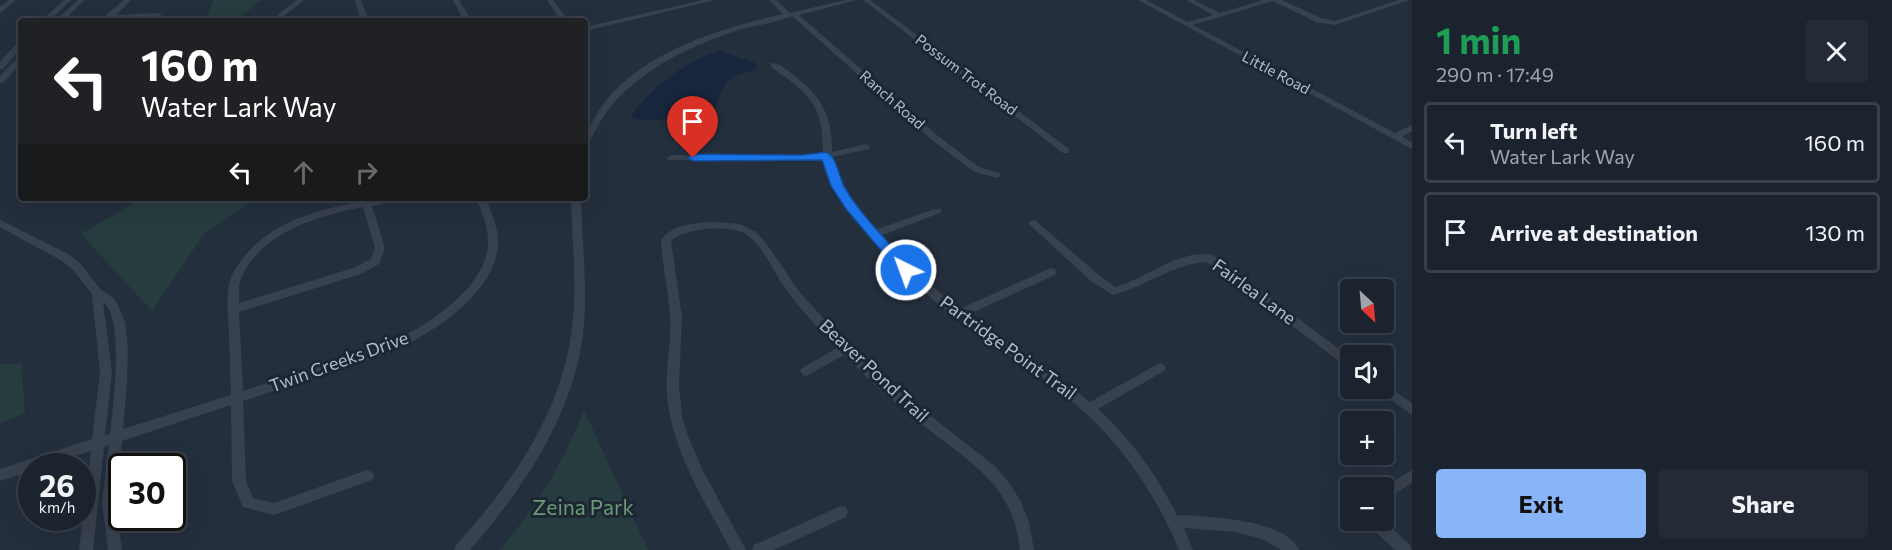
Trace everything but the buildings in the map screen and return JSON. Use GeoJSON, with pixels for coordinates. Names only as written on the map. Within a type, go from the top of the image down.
{"type":"FeatureCollection","features":[{"type":"Feature","properties":{"kind":"street"},"geometry":{"type":"LineString","coordinates":[[0,11],[13,0]]}},
{"type":"Feature","properties":{"kind":"street"},"geometry":{"type":"LineString","coordinates":[[48,18],[68,0]]}},
{"type":"Feature","properties":{"kind":"street"},"geometry":{"type":"LineString","coordinates":[[62,18],[82,0]]}},
{"type":"Feature","properties":{"kind":"street"},"geometry":{"type":"LineString","coordinates":[[108,18],[128,0]]}},
{"type":"Feature","properties":{"kind":"street"},"geometry":{"type":"LineString","coordinates":[[280,18],[280,15],[301,0]]}},
{"type":"Feature","properties":{"kind":"street"},"geometry":{"type":"LineString","coordinates":[[358,0],[364,18]]}},
{"type":"Feature","properties":{"kind":"street"},"geometry":{"type":"LineString","coordinates":[[456,0],[466,18]]}},
{"type":"Feature","properties":{"kind":"street"},"geometry":{"type":"LineString","coordinates":[[550,0],[563,18]]}},
{"type":"Feature","properties":{"kind":"street"},"geometry":{"type":"LineString","coordinates":[[588,28],[712,0]]}},
{"type":"Feature","properties":{"kind":"street","name":"Ranch Road"},"geometry":{"type":"LineString","coordinates":[[771,0],[792,15],[942,143],[976,169],[996,175]]}},
{"type":"Feature","properties":{"kind":"street"},"geometry":{"type":"LineString","coordinates":[[588,135],[614,97],[657,62],[709,38],[854,0]]}},
{"type":"Feature","properties":{"kind":"street","name":"Possum Trot Road"},"geometry":{"type":"LineString","coordinates":[[867,0],[1066,151]]}},
{"type":"Feature","properties":{"kind":"street","name":"Little Road"},"geometry":{"type":"LineString","coordinates":[[1141,0],[1412,146]]}},
{"type":"Feature","properties":{"kind":"street"},"geometry":{"type":"LineString","coordinates":[[1189,0],[1219,15]]}},
{"type":"Feature","properties":{"kind":"street"},"geometry":{"type":"LineString","coordinates":[[1187,25],[1270,0]]}},
{"type":"Feature","properties":{"kind":"street"},"geometry":{"type":"LineString","coordinates":[[1276,0],[1319,20],[1335,24],[1406,0]]}},
{"type":"Feature","properties":{"kind":"street"},"geometry":{"type":"LineString","coordinates":[[120,18],[158,15]]}},
{"type":"Feature","properties":{"kind":"street"},"geometry":{"type":"LineString","coordinates":[[0,67],[18,47]]}},
{"type":"Feature","properties":{"kind":"street"},"geometry":{"type":"LineString","coordinates":[[0,81],[18,62]]}},
{"type":"Feature","properties":{"kind":"street","name":"Partridge Point Trail"},"geometry":{"type":"LineString","coordinates":[[774,65],[794,79],[816,100],[824,114],[827,131],[826,156],[837,186],[873,235],[906,270],[959,314],[1061,385],[1089,408],[1135,455],[1157,487],[1175,520],[1186,550]]}},
{"type":"Feature","properties":{"kind":"street"},"geometry":{"type":"LineString","coordinates":[[1395,137],[1412,128]]}},
{"type":"Feature","properties":{"kind":"street"},"geometry":{"type":"LineString","coordinates":[[671,158],[802,158],[826,156],[866,147]]}},
{"type":"Feature","properties":{"kind":"street"},"geometry":{"type":"LineString","coordinates":[[367,476],[274,508],[248,503],[239,481],[234,309],[236,277],[255,251],[289,226],[319,213],[381,201]]}},
{"type":"Feature","properties":{"kind":"street","name":"Twin Creeks Drive"},"geometry":{"type":"LineString","coordinates":[[0,475],[386,349],[414,336],[448,312],[475,288],[486,268],[492,244],[491,224],[481,201]]}},
{"type":"Feature","properties":{"kind":"street"},"geometry":{"type":"LineString","coordinates":[[461,550],[506,496],[526,465],[551,421],[567,381],[576,341],[578,317],[576,201]]}},
{"type":"Feature","properties":{"kind":"street"},"geometry":{"type":"LineString","coordinates":[[234,309],[357,271],[375,261],[380,248],[366,204]]}},
{"type":"Feature","properties":{"kind":"street"},"geometry":{"type":"LineString","coordinates":[[873,235],[937,211]]}},
{"type":"Feature","properties":{"kind":"street"},"geometry":{"type":"LineString","coordinates":[[0,222],[66,258],[77,267],[97,292],[106,366],[86,550]]}},
{"type":"Feature","properties":{"kind":"street","name":"Fairlea Lane"},"geometry":{"type":"LineString","coordinates":[[1033,223],[1113,291],[1127,288],[1192,259],[1209,258],[1340,356]]}},
{"type":"Feature","properties":{"kind":"street","name":"Beaver Pond Trail"},"geometry":{"type":"LineString","coordinates":[[739,550],[692,461],[678,420],[673,385],[676,320],[666,245],[668,236],[682,229],[728,225],[748,231],[756,238],[804,304],[845,350],[899,398],[996,477],[1016,504],[1022,520],[1027,550]]}},
{"type":"Feature","properties":{"kind":"street"},"geometry":{"type":"LineString","coordinates":[[959,314],[1051,272]]}},
{"type":"Feature","properties":{"kind":"street"},"geometry":{"type":"LineString","coordinates":[[97,292],[106,295],[112,303],[120,320],[122,335],[123,366],[108,507],[114,550]]}},
{"type":"Feature","properties":{"kind":"street"},"geometry":{"type":"LineString","coordinates":[[806,371],[845,350]]}},
{"type":"Feature","properties":{"kind":"street"},"geometry":{"type":"LineString","coordinates":[[1089,408],[1160,368]]}},
{"type":"Feature","properties":{"kind":"street"},"geometry":{"type":"LineString","coordinates":[[1394,396],[1412,410]]}},
{"type":"Feature","properties":{"kind":"street"},"geometry":{"type":"LineString","coordinates":[[1394,488],[1412,476]]}},
{"type":"Feature","properties":{"kind":"street"},"geometry":{"type":"LineString","coordinates":[[759,550],[841,512]]}},
{"type":"Feature","properties":{"kind":"street"},"geometry":{"type":"LineString","coordinates":[[1175,520],[1248,526],[1268,533],[1292,550]]}},
{"type":"Feature","properties":{"kind":"street"},"geometry":{"type":"LineString","coordinates":[[1385,531],[1405,550]]}},
{"type":"Feature","properties":{"kind":"green space"},"geometry":{"type":"Polygon","coordinates":[[[213,0],[262,0],[242,15],[242,18],[206,18],[213,0]]]}},
{"type":"Feature","properties":{"kind":"green space"},"geometry":{"type":"Polygon","coordinates":[[[137,201],[253,201],[204,234],[152,311],[81,234],[137,201]]]}},
{"type":"Feature","properties":{"kind":"green space"},"geometry":{"type":"Polygon","coordinates":[[[21,363],[25,413],[0,424],[0,364],[21,363]]]}},
{"type":"Feature","properties":{"kind":"green space","name":"Zeina Park"},"geometry":{"type":"Polygon","coordinates":[[[584,410],[648,550],[499,550],[525,518],[548,484],[584,410]]]}},
{"type":"Feature","properties":{"kind":"water"},"geometry":{"type":"Polygon","coordinates":[[[719,51],[758,66],[751,71],[737,75],[726,84],[712,121],[634,119],[631,116],[658,86],[682,68],[719,51]]]}},
{"type":"Feature","properties":{"kind":"route"},"geometry":{"type":"LineString","coordinates":[[693,158],[826,156],[837,186],[850,207],[906,270]]}}]}
